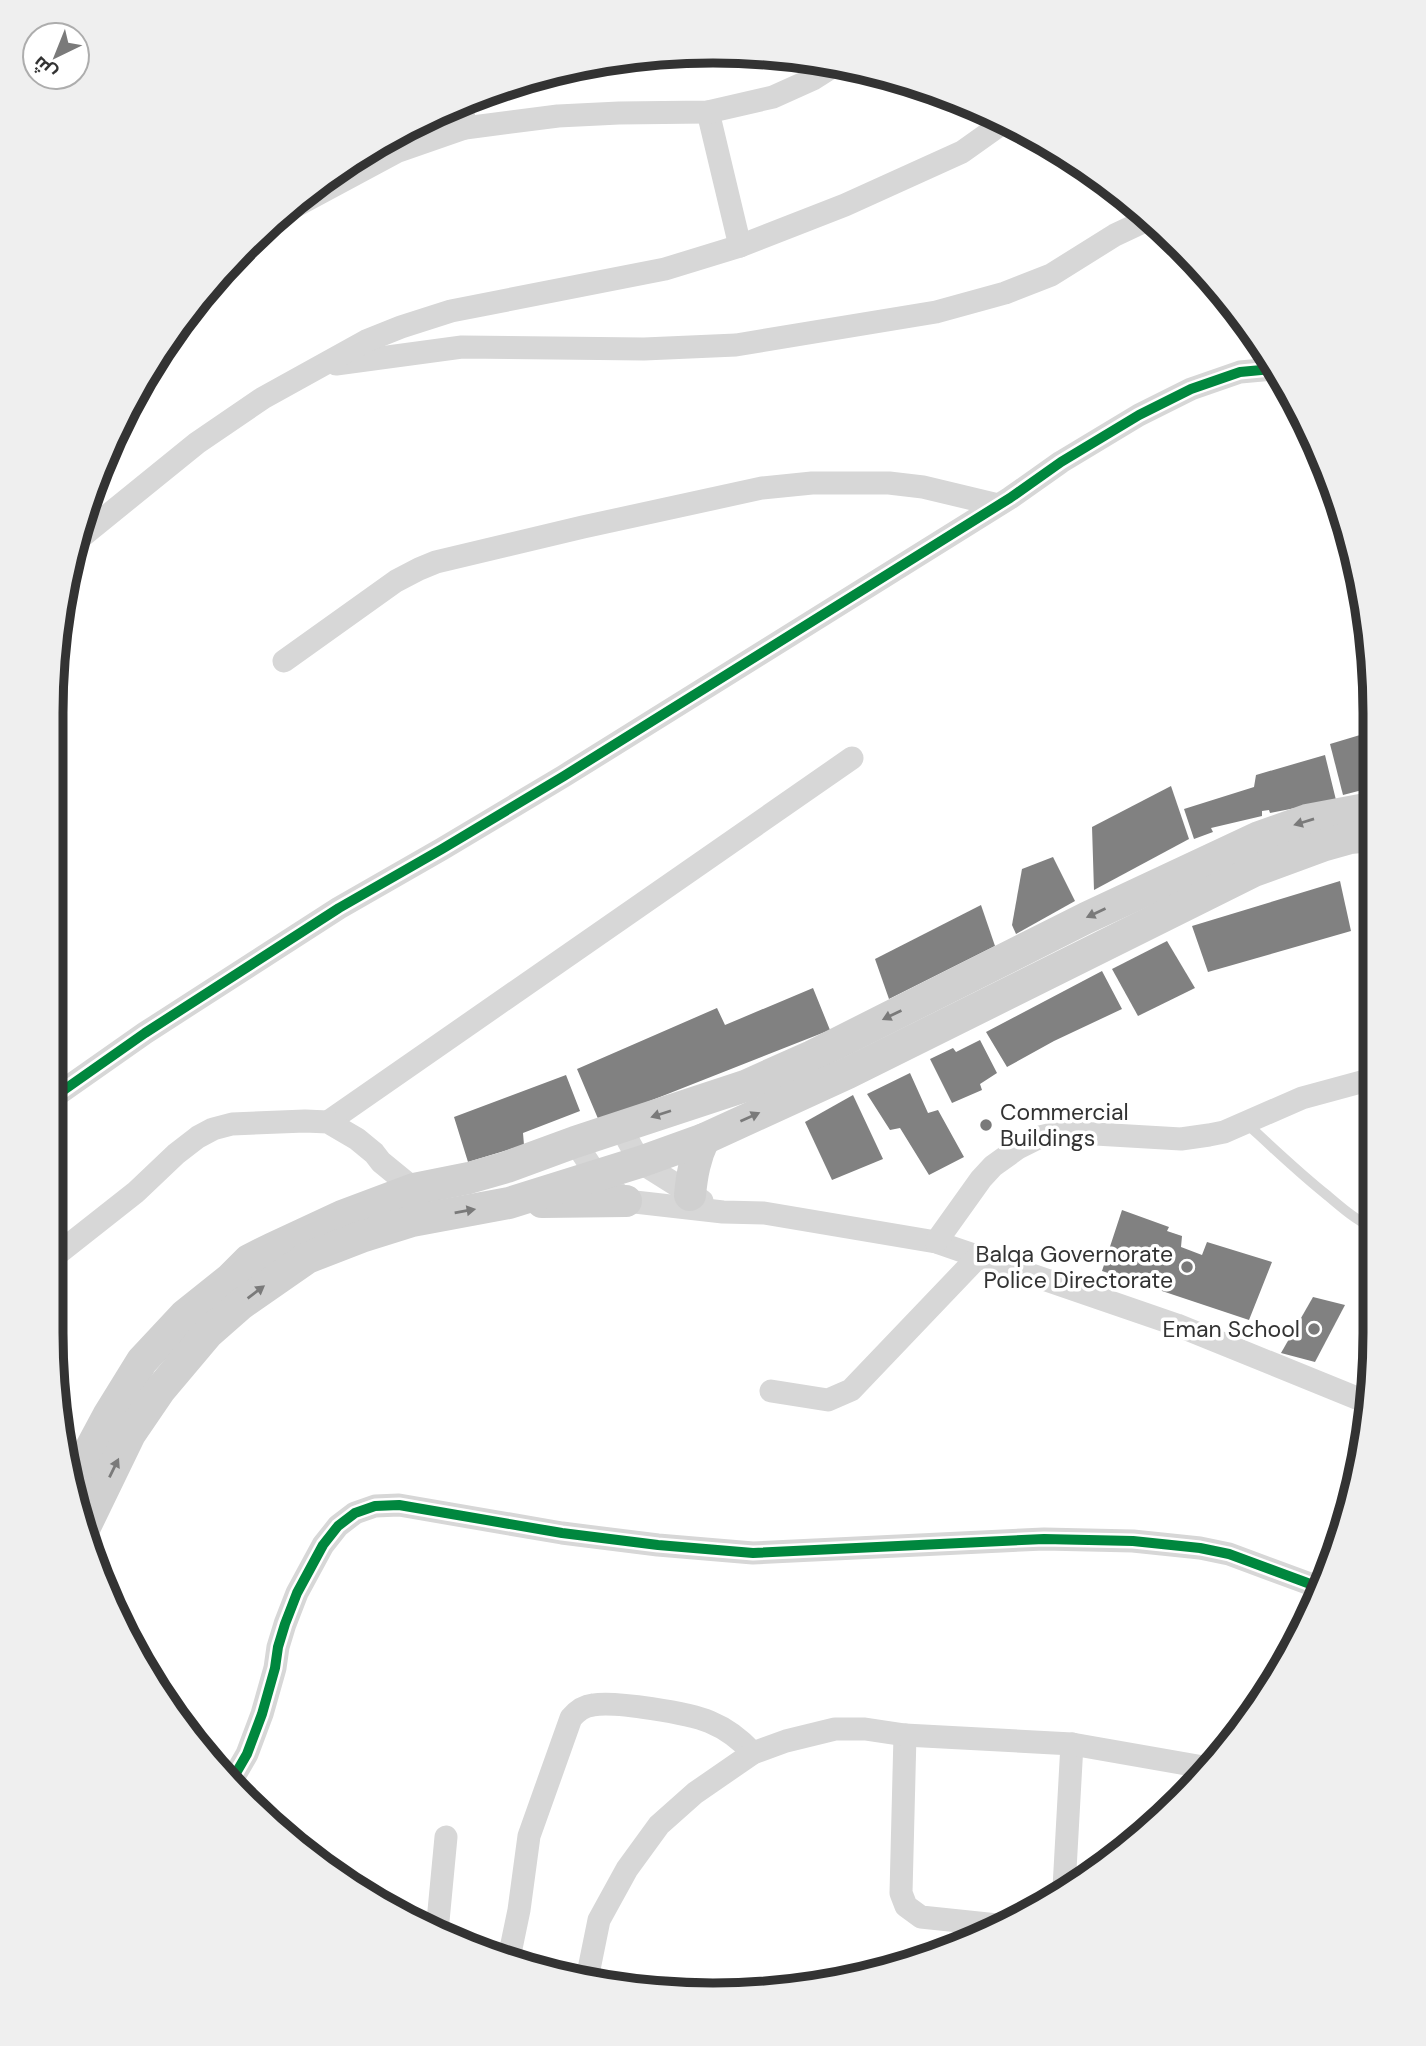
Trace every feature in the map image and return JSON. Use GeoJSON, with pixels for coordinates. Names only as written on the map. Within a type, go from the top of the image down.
{"type":"FeatureCollection","features":[{"type":"Feature","properties":{"kind":"main road"},"geometry":{"type":"LineString","coordinates":[[89,1516],[142,1361],[186,1315],[249,1261],[305,1232],[414,1189],[507,1167],[745,1086],[812,1056],[1086,918],[1259,837],[1307,820],[1363,810]]}},
{"type":"Feature","properties":{"kind":"main road"},"geometry":{"type":"LineString","coordinates":[[79,1475],[119,1425],[160,1390],[208,1333],[250,1297],[307,1258],[412,1221],[509,1203],[704,1139],[860,1067],[1254,871],[1325,845],[1363,837]]}},
{"type":"Feature","properties":{"kind":"main road"},"geometry":{"type":"LineString","coordinates":[[690,1195],[692,1172],[704,1139]]}},
{"type":"Feature","properties":{"kind":"main road"},"geometry":{"type":"LineString","coordinates":[[509,1203],[626,1201]]}},
{"type":"Feature","properties":{"kind":"street"},"geometry":{"type":"LineString","coordinates":[[403,142],[465,128],[558,116],[708,112],[773,97],[823,73]]}},
{"type":"Feature","properties":{"kind":"street"},"geometry":{"type":"LineString","coordinates":[[463,112],[465,128]]}},
{"type":"Feature","properties":{"kind":"street"},"geometry":{"type":"LineString","coordinates":[[708,112],[740,246]]}},
{"type":"Feature","properties":{"kind":"street"},"geometry":{"type":"LineString","coordinates":[[89,530],[197,443],[263,398],[366,341],[451,311],[665,269],[740,246],[845,205],[962,152],[996,128]]}},
{"type":"Feature","properties":{"kind":"street"},"geometry":{"type":"LineString","coordinates":[[323,366],[462,347],[644,349],[736,345],[936,312],[1005,293],[1051,275],[1115,235],[1141,223]]}},
{"type":"Feature","properties":{"kind":"street"},"geometry":{"type":"LineString","coordinates":[[63,1091],[268,952],[564,776],[1139,415],[1191,388],[1240,372],[1264,370]]}},
{"type":"Feature","properties":{"kind":"street"},"geometry":{"type":"LineString","coordinates":[[284,661],[396,581],[436,562],[583,527],[762,488],[812,483],[890,483],[923,486],[998,505]]}},
{"type":"Feature","properties":{"kind":"street"},"geometry":{"type":"LineString","coordinates":[[328,1122],[852,758]]}},
{"type":"Feature","properties":{"kind":"street"},"geometry":{"type":"LineString","coordinates":[[936,1242],[993,1166],[1018,1148],[1040,1137],[1061,1132],[1181,1139],[1224,1132],[1302,1098],[1363,1081]]}},
{"type":"Feature","properties":{"kind":"street"},"geometry":{"type":"LineString","coordinates":[[63,1250],[136,1192],[176,1154],[213,1129],[242,1124],[328,1122],[357,1139],[414,1189]]}},
{"type":"Feature","properties":{"kind":"street"},"geometry":{"type":"LineString","coordinates":[[621,1128],[640,1162],[690,1195],[723,1212]]}},
{"type":"Feature","properties":{"kind":"street"},"geometry":{"type":"LineString","coordinates":[[575,1142],[596,1174],[626,1201],[723,1212],[764,1213],[936,1242],[1177,1325],[1359,1399]]}},
{"type":"Feature","properties":{"kind":"street"},"geometry":{"type":"LineString","coordinates":[[771,1391],[828,1400],[851,1390],[978,1257]]}},
{"type":"Feature","properties":{"kind":"street"},"geometry":{"type":"LineString","coordinates":[[235,1774],[247,1754],[297,1592],[338,1526],[355,1513],[375,1506],[399,1505],[562,1533],[753,1553],[1044,1539],[1133,1541],[1229,1554],[1313,1585]]}},
{"type":"Feature","properties":{"kind":"street"},"geometry":{"type":"LineString","coordinates":[[510,1951],[529,1836],[570,1718],[579,1709],[613,1704],[690,1716],[710,1722],[740,1739],[753,1753]]}},
{"type":"Feature","properties":{"kind":"street"},"geometry":{"type":"LineString","coordinates":[[589,1971],[600,1920],[627,1869],[659,1825],[695,1793],[753,1753],[786,1741],[835,1729],[885,1731],[905,1735],[1072,1744],[1198,1766]]}},
{"type":"Feature","properties":{"kind":"street"},"geometry":{"type":"LineString","coordinates":[[905,1735],[901,1893],[906,1906],[921,1917],[984,1924]]}},
{"type":"Feature","properties":{"kind":"street"},"geometry":{"type":"LineString","coordinates":[[1064,1879],[1072,1744]]}},
{"type":"Feature","properties":{"kind":"street"},"geometry":{"type":"LineString","coordinates":[[438,1922],[446,1837]]}},
{"type":"Feature","properties":{"kind":"lane"},"geometry":{"type":"LineString","coordinates":[[1245,1123],[1288,1164],[1363,1223]]}},
{"type":"Feature","properties":{"kind":"building"},"geometry":{"type":"Polygon","coordinates":[[[1363,734],[1363,790],[1343,795],[1330,744],[1363,734]]]}},
{"type":"Feature","properties":{"kind":"building"},"geometry":{"type":"Polygon","coordinates":[[[1325,755],[1336,800],[1270,813],[1269,810],[1262,811],[1262,816],[1211,828],[1213,832],[1194,839],[1184,809],[1254,787],[1256,775],[1325,755]]]}},
{"type":"Feature","properties":{"kind":"building"},"geometry":{"type":"Polygon","coordinates":[[[1171,786],[1189,839],[1094,890],[1092,827],[1171,786]]]}},
{"type":"Feature","properties":{"kind":"building"},"geometry":{"type":"Polygon","coordinates":[[[1053,857],[1075,901],[1016,934],[1012,925],[1022,869],[1053,857]]]}},
{"type":"Feature","properties":{"kind":"building"},"geometry":{"type":"Polygon","coordinates":[[[1340,881],[1351,931],[1208,972],[1192,926],[1340,881]]]}},
{"type":"Feature","properties":{"kind":"building"},"geometry":{"type":"Polygon","coordinates":[[[981,905],[995,946],[889,999],[875,959],[981,905]]]}},
{"type":"Feature","properties":{"kind":"building"},"geometry":{"type":"Polygon","coordinates":[[[1167,941],[1195,988],[1138,1016],[1112,969],[1167,941]]]}},
{"type":"Feature","properties":{"kind":"building"},"geometry":{"type":"Polygon","coordinates":[[[1102,971],[1122,1009],[1007,1067],[986,1032],[1102,971]]]}},
{"type":"Feature","properties":{"kind":"building"},"geometry":{"type":"Polygon","coordinates":[[[813,988],[830,1030],[599,1121],[577,1069],[717,1008],[725,1025],[813,988]]]}},
{"type":"Feature","properties":{"kind":"building"},"geometry":{"type":"Polygon","coordinates":[[[980,1040],[997,1073],[980,1084],[982,1090],[952,1103],[930,1059],[953,1048],[956,1052],[980,1040]]]}},
{"type":"Feature","properties":{"kind":"building"},"geometry":{"type":"Polygon","coordinates":[[[910,1073],[928,1113],[938,1110],[964,1157],[929,1175],[900,1128],[890,1130],[867,1094],[910,1073]]]}},
{"type":"Feature","properties":{"kind":"building"},"geometry":{"type":"Polygon","coordinates":[[[566,1075],[580,1111],[523,1133],[524,1145],[468,1162],[454,1117],[566,1075]]]}},
{"type":"Feature","properties":{"kind":"building"},"geometry":{"type":"Polygon","coordinates":[[[853,1095],[883,1159],[832,1180],[805,1122],[853,1095]]]}},
{"type":"Feature","properties":{"kind":"building","name":"Balqa Governorate Police Directorate"},"geometry":{"type":"Polygon","coordinates":[[[1122,1210],[1169,1227],[1167,1231],[1182,1236],[1181,1247],[1202,1255],[1207,1242],[1272,1262],[1249,1320],[1102,1271],[1122,1210]]]}},
{"type":"Feature","properties":{"kind":"building","name":"Eman School"},"geometry":{"type":"Polygon","coordinates":[[[1313,1297],[1345,1305],[1315,1362],[1281,1353],[1313,1297]]]}},
{"type":"Feature","properties":{"kind":"cycle path"},"geometry":{"type":"LineString","coordinates":[[63,1091],[145,1033],[339,908],[564,776],[1139,415],[1191,389],[1240,372],[1264,370]]}},
{"type":"Feature","properties":{"kind":"cycle path"},"geometry":{"type":"LineString","coordinates":[[235,1774],[247,1754],[262,1714],[278,1647],[297,1593],[323,1545],[338,1526],[355,1513],[375,1506],[399,1505],[562,1533],[753,1553],[1044,1539],[1133,1541],[1229,1554],[1313,1585]]}},
{"type":"Feature","properties":{"kind":"place","name":"Commercial Buildings"},"geometry":{"type":"Point","coordinates":[986,1125]}},
{"type":"Feature","properties":{"kind":"place","name":"Balqa Governorate Police Directorate"},"geometry":{"type":"Point","coordinates":[1187,1267]}},
{"type":"Feature","properties":{"kind":"place","name":"Eman School"},"geometry":{"type":"Point","coordinates":[1314,1329]}}]}
